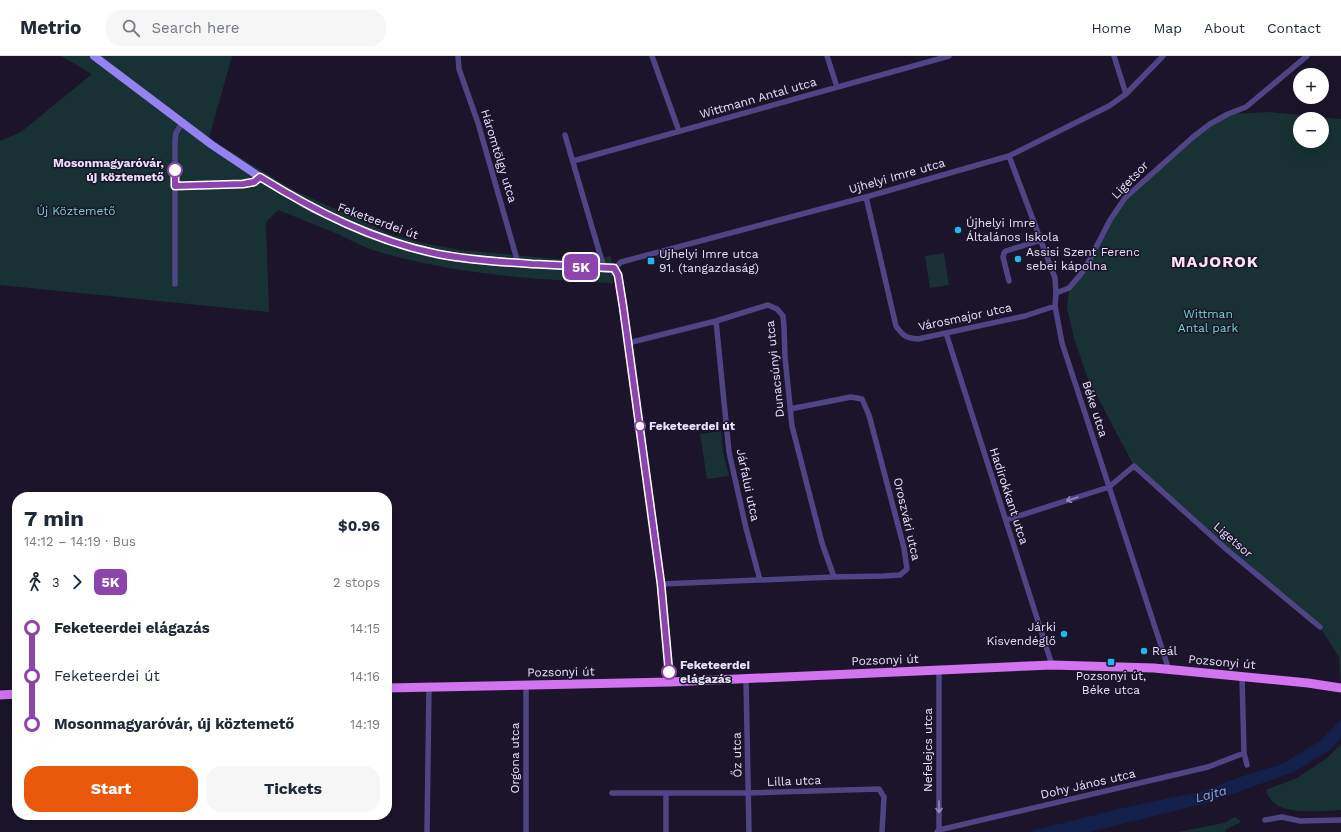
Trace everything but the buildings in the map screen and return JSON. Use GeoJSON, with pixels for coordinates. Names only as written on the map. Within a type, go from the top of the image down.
{"type":"FeatureCollection","features":[{"type":"Feature","properties":{"kind":"main road","name":"Feketeerdei út"},"geometry":{"type":"LineString","coordinates":[[94,56],[212,145],[260,177],[314,209],[380,238],[438,254],[480,260],[614,268]]}},
{"type":"Feature","properties":{"kind":"main road"},"geometry":{"type":"LineString","coordinates":[[614,268],[618,275],[661,584],[670,682]]}},
{"type":"Feature","properties":{"kind":"main road","name":"Pozsonyi út"},"geometry":{"type":"LineString","coordinates":[[392,688],[670,682],[1052,665],[1169,670],[1242,676],[1341,688]]}},
{"type":"Feature","properties":{"kind":"main road"},"geometry":{"type":"LineString","coordinates":[[0,694],[12,694]]}},
{"type":"Feature","properties":{"kind":"street","name":"Háromtölgy utca"},"geometry":{"type":"LineString","coordinates":[[458,56],[459,69],[481,130],[518,263]]}},
{"type":"Feature","properties":{"kind":"street"},"geometry":{"type":"LineString","coordinates":[[652,56],[679,131]]}},
{"type":"Feature","properties":{"kind":"street"},"geometry":{"type":"LineString","coordinates":[[827,56],[837,88]]}},
{"type":"Feature","properties":{"kind":"street","name":"Wittmann Antal utca"},"geometry":{"type":"LineString","coordinates":[[573,161],[949,56]]}},
{"type":"Feature","properties":{"kind":"street"},"geometry":{"type":"LineString","coordinates":[[1114,56],[1126,94]]}},
{"type":"Feature","properties":{"kind":"street","name":"Ujhelyi Imre utca"},"geometry":{"type":"LineString","coordinates":[[614,268],[621,262],[866,197],[1009,156],[1109,106],[1126,94],[1163,56]]}},
{"type":"Feature","properties":{"kind":"street","name":"Ligetsor"},"geometry":{"type":"LineString","coordinates":[[1056,293],[1069,288],[1081,274],[1110,220],[1125,198],[1210,124],[1228,114],[1246,107],[1307,56]]}},
{"type":"Feature","properties":{"kind":"street"},"geometry":{"type":"LineString","coordinates":[[175,284],[175,136],[182,123]]}},
{"type":"Feature","properties":{"kind":"street"},"geometry":{"type":"LineString","coordinates":[[565,135],[604,268]]}},
{"type":"Feature","properties":{"kind":"street","name":"Béke utca"},"geometry":{"type":"LineString","coordinates":[[1009,156],[1055,278],[1055,306],[1062,343],[1169,670]]}},
{"type":"Feature","properties":{"kind":"street"},"geometry":{"type":"LineString","coordinates":[[175,186],[243,184],[254,182],[260,177]]}},
{"type":"Feature","properties":{"kind":"street","name":"Városmajor utca"},"geometry":{"type":"LineString","coordinates":[[866,197],[896,326],[901,334],[909,338],[918,339],[1025,316],[1055,306]]}},
{"type":"Feature","properties":{"kind":"street"},"geometry":{"type":"LineString","coordinates":[[1009,281],[1003,257],[1004,253],[1041,240]]}},
{"type":"Feature","properties":{"kind":"street","name":"Dunacsúnyi utca"},"geometry":{"type":"LineString","coordinates":[[628,343],[716,321],[768,305],[777,309],[783,316],[785,358],[792,426],[822,543],[834,577]]}},
{"type":"Feature","properties":{"kind":"street","name":"Járfalui utca"},"geometry":{"type":"LineString","coordinates":[[716,321],[729,452],[746,528],[760,580]]}},
{"type":"Feature","properties":{"kind":"street","name":"Hadirokkant utca"},"geometry":{"type":"LineString","coordinates":[[946,333],[1052,665]]}},
{"type":"Feature","properties":{"kind":"street","name":"Oroszvári utca"},"geometry":{"type":"LineString","coordinates":[[661,584],[900,575],[907,569],[904,548],[869,415],[862,399],[851,397],[790,408]]}},
{"type":"Feature","properties":{"kind":"street","name":"Ligetsor"},"geometry":{"type":"LineString","coordinates":[[1109,487],[1134,466],[1226,549],[1320,627]]}},
{"type":"Feature","properties":{"kind":"street"},"geometry":{"type":"LineString","coordinates":[[1006,520],[1109,487]]}},
{"type":"Feature","properties":{"kind":"street","name":"Nefelejcs utca"},"geometry":{"type":"LineString","coordinates":[[938,831],[939,670]]}},
{"type":"Feature","properties":{"kind":"street"},"geometry":{"type":"LineString","coordinates":[[1242,676],[1244,754],[1246,765]]}},
{"type":"Feature","properties":{"kind":"street","name":"Őz utca"},"geometry":{"type":"LineString","coordinates":[[746,678],[749,832]]}},
{"type":"Feature","properties":{"kind":"street","name":"Orgona utca"},"geometry":{"type":"LineString","coordinates":[[526,685],[526,832]]}},
{"type":"Feature","properties":{"kind":"street"},"geometry":{"type":"LineString","coordinates":[[427,832],[429,687]]}},
{"type":"Feature","properties":{"kind":"street","name":"Dohy János utca"},"geometry":{"type":"LineString","coordinates":[[938,831],[1208,767],[1244,754]]}},
{"type":"Feature","properties":{"kind":"street","name":"Lilla utca"},"geometry":{"type":"LineString","coordinates":[[612,793],[748,793],[879,789],[884,797],[882,832]]}},
{"type":"Feature","properties":{"kind":"street"},"geometry":{"type":"LineString","coordinates":[[666,794],[666,832]]}},
{"type":"Feature","properties":{"kind":"street"},"geometry":{"type":"LineString","coordinates":[[1265,820],[1282,817],[1300,821],[1341,820]]}},
{"type":"Feature","properties":{"kind":"green space","name":"Új Köztemető"},"geometry":{"type":"Polygon","coordinates":[[[61,56],[232,56],[209,138],[295,191],[391,234],[423,243],[460,250],[579,261],[611,256],[613,283],[495,275],[408,260],[379,252],[278,210],[266,222],[269,312],[0,285],[0,141],[21,132],[92,74],[61,56]]]}},
{"type":"Feature","properties":{"kind":"green space","name":"Wittman Antal park"},"geometry":{"type":"Polygon","coordinates":[[[1270,112],[1293,114],[1293,148],[1329,148],[1329,118],[1341,119],[1341,688],[1339,657],[1320,627],[1134,466],[1088,379],[1074,338],[1067,308],[1069,288],[1081,274],[1125,198],[1182,147],[1228,114],[1270,112]]]}},
{"type":"Feature","properties":{"kind":"green space"},"geometry":{"type":"Polygon","coordinates":[[[944,253],[949,285],[930,288],[925,256],[944,253]]]}},
{"type":"Feature","properties":{"kind":"green space"},"geometry":{"type":"Polygon","coordinates":[[[721,431],[723,452],[729,476],[707,479],[700,434],[721,431]]]}},
{"type":"Feature","properties":{"kind":"green space"},"geometry":{"type":"Polygon","coordinates":[[[1341,744],[1341,810],[1301,811],[1285,809],[1271,800],[1266,790],[1297,778],[1327,758],[1341,744]]]}},
{"type":"Feature","properties":{"kind":"green space"},"geometry":{"type":"Polygon","coordinates":[[[1235,817],[1241,822],[1225,830],[1225,832],[1178,832],[1224,823],[1235,817]]]}},
{"type":"Feature","properties":{"kind":"water","name":"Lajta"},"geometry":{"type":"Polygon","coordinates":[[[1341,720],[1341,738],[1330,750],[1294,772],[1207,803],[1089,832],[1027,832],[1127,807],[1203,791],[1246,775],[1282,764],[1320,741],[1341,720]]]}},
{"type":"Feature","properties":{"kind":"bus line","name":"5K"},"geometry":{"type":"LineString","coordinates":[[175,170],[175,186],[243,184],[254,182],[260,177],[314,209],[359,229],[380,238],[438,254],[480,260],[614,268],[618,275],[623,306],[661,584],[669,672]]}},
{"type":"Feature","properties":{"kind":"place","name":"Mosonmagyaróvár, új köztemető"},"geometry":{"type":"Point","coordinates":[175,170]}},
{"type":"Feature","properties":{"kind":"place","name":"Újhelyi Imre Általános Iskola"},"geometry":{"type":"Point","coordinates":[958,230]}},
{"type":"Feature","properties":{"kind":"place","name":"Assisi Szent Ferenc sebei kápolna"},"geometry":{"type":"Point","coordinates":[1018,259]}},
{"type":"Feature","properties":{"kind":"place","name":"Ujhelyi Imre utca 91. (tangazdaság)"},"geometry":{"type":"Point","coordinates":[651,261]}},
{"type":"Feature","properties":{"kind":"place","name":"Feketeerdei út"},"geometry":{"type":"Point","coordinates":[640,426]}},
{"type":"Feature","properties":{"kind":"place","name":"Járki Kisvendéglő"},"geometry":{"type":"Point","coordinates":[1064,634]}},
{"type":"Feature","properties":{"kind":"place","name":"Reál"},"geometry":{"type":"Point","coordinates":[1144,651]}},
{"type":"Feature","properties":{"kind":"place","name":"Pozsonyi út, Béke utca"},"geometry":{"type":"Point","coordinates":[1111,662]}},
{"type":"Feature","properties":{"kind":"place","name":"Feketeerdei elágazás"},"geometry":{"type":"Point","coordinates":[669,672]}},
{"type":"Feature","properties":{"kind":"district","name":"MAJOROK"},"geometry":{"type":"Point","coordinates":[1215,261]}}]}
